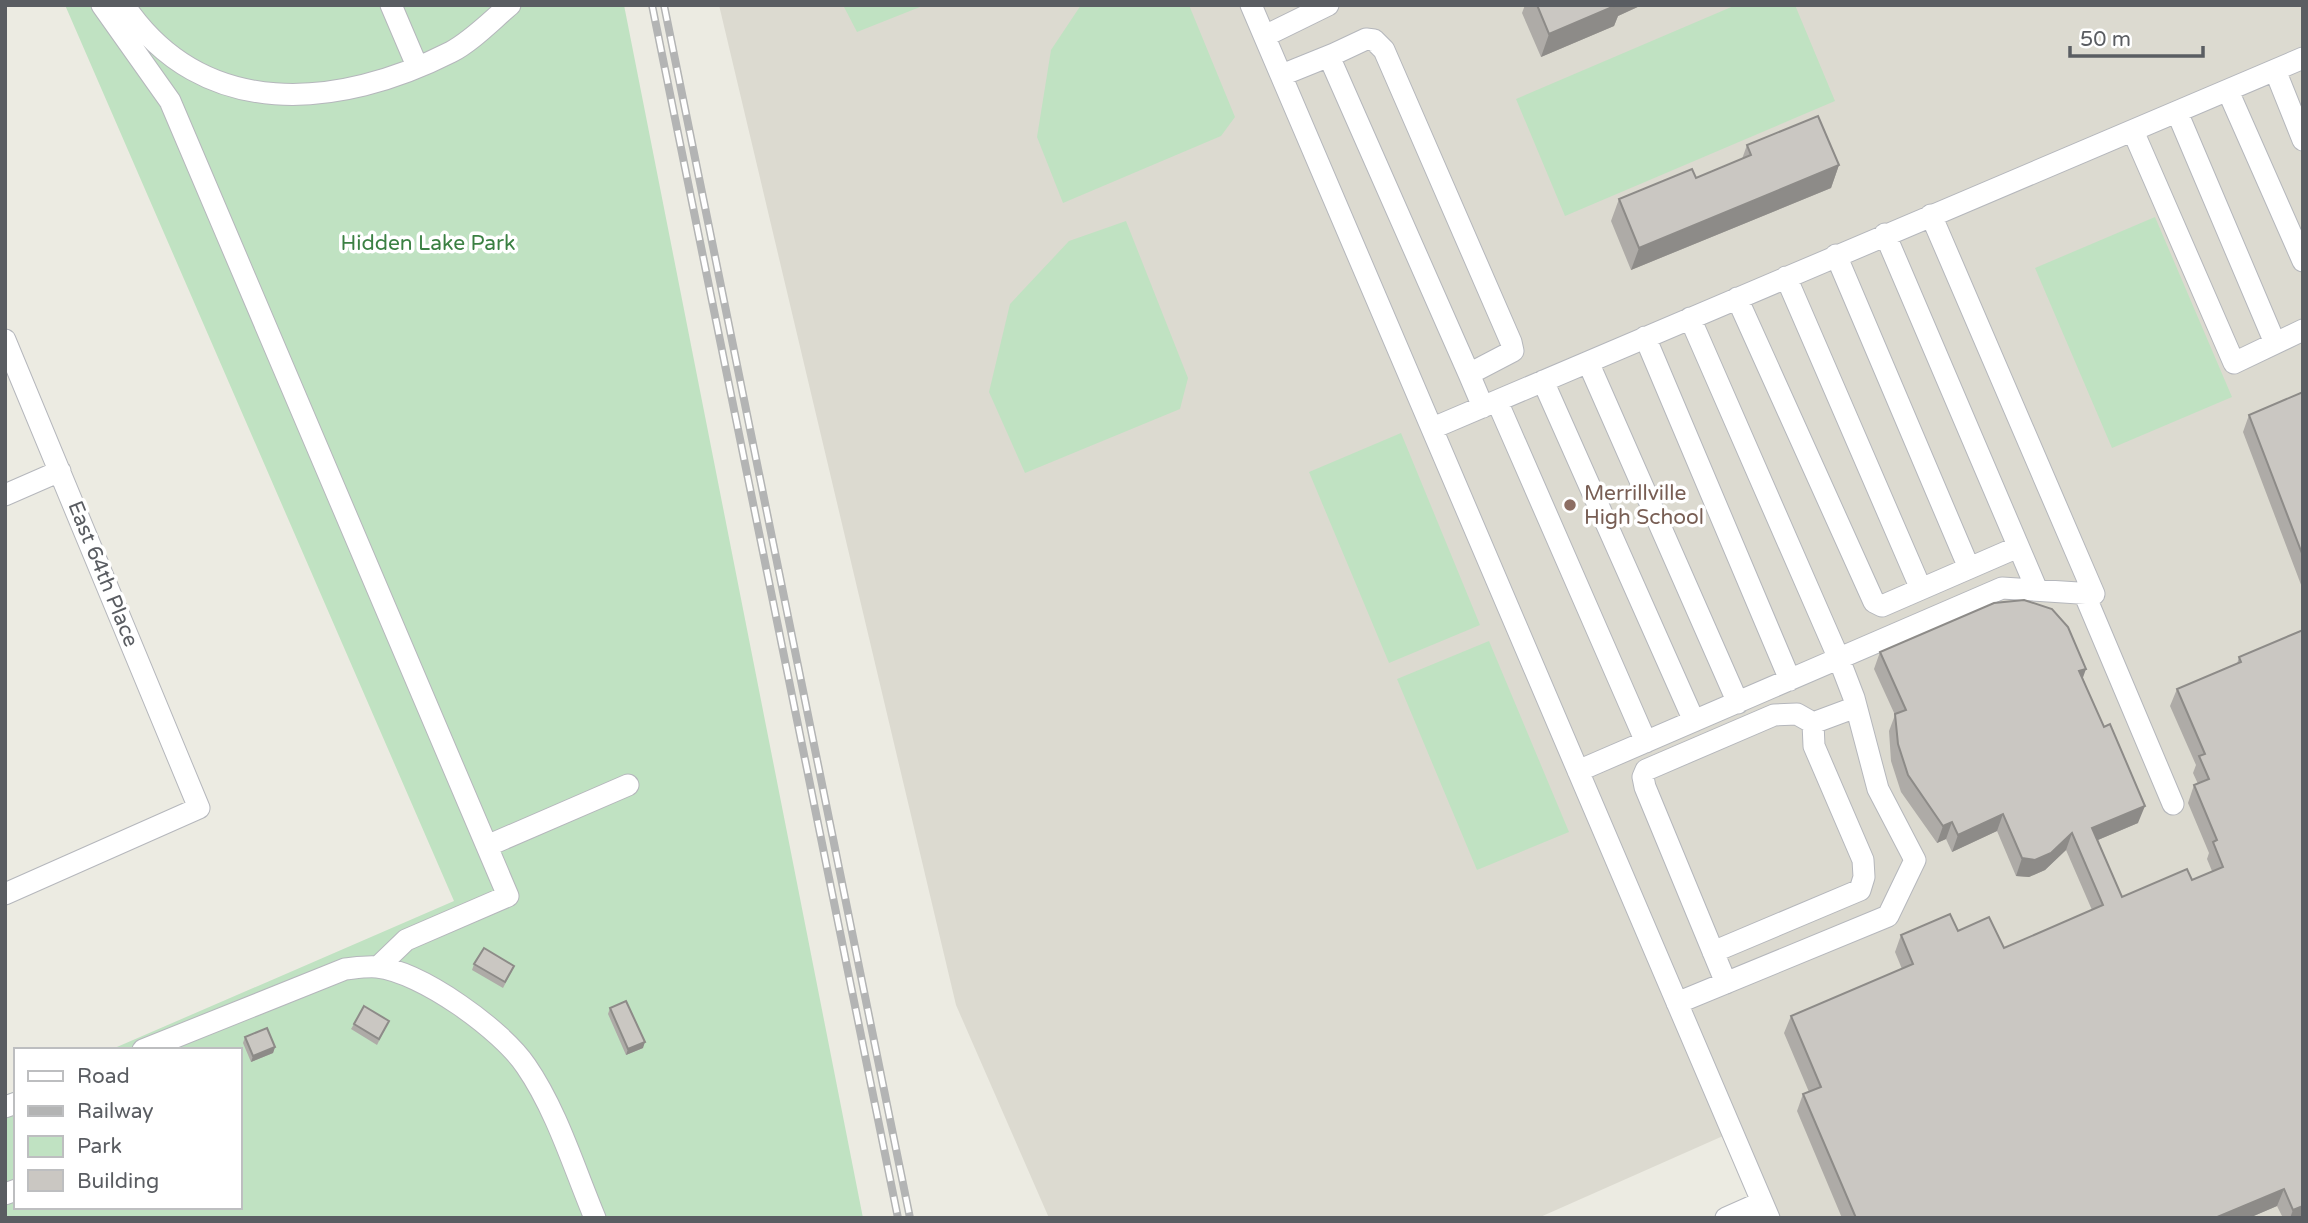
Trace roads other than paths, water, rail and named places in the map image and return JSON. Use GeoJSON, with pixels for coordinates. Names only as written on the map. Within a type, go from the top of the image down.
{"type":"FeatureCollection","features":[{"type":"Feature","properties":{"kind":"street"},"geometry":{"type":"LineString","coordinates":[[103,5],[170,101],[508,895],[406,940],[379,967]]}},
{"type":"Feature","properties":{"kind":"street"},"geometry":{"type":"LineString","coordinates":[[124,5],[136,22],[170,56],[211,79],[262,94],[312,96],[372,83],[454,51],[510,5]]}},
{"type":"Feature","properties":{"kind":"street"},"geometry":{"type":"LineString","coordinates":[[391,5],[417,66]]}},
{"type":"Feature","properties":{"kind":"street"},"geometry":{"type":"LineString","coordinates":[[1251,5],[1765,1210],[1726,1218]]}},
{"type":"Feature","properties":{"kind":"street"},"geometry":{"type":"LineString","coordinates":[[1265,36],[1328,5]]}},
{"type":"Feature","properties":{"kind":"street"},"geometry":{"type":"LineString","coordinates":[[1282,75],[1366,40],[1374,40],[1384,50],[1513,351],[1469,374]]}},
{"type":"Feature","properties":{"kind":"street"},"geometry":{"type":"LineString","coordinates":[[1334,54],[1331,61],[1469,374],[1490,404],[1637,746],[1643,777],[1726,983]]}},
{"type":"Feature","properties":{"kind":"street"},"geometry":{"type":"LineString","coordinates":[[1433,428],[2303,58]]}},
{"type":"Feature","properties":{"kind":"street"},"geometry":{"type":"LineString","coordinates":[[2275,70],[2303,140]]}},
{"type":"Feature","properties":{"kind":"street"},"geometry":{"type":"LineString","coordinates":[[2228,91],[2303,261]]}},
{"type":"Feature","properties":{"kind":"street"},"geometry":{"type":"LineString","coordinates":[[2177,112],[2275,344]]}},
{"type":"Feature","properties":{"kind":"street"},"geometry":{"type":"LineString","coordinates":[[2133,131],[2234,363],[2303,330]]}},
{"type":"Feature","properties":{"kind":"street"},"geometry":{"type":"LineString","coordinates":[[1578,771],[2002,589],[2094,593],[1931,215]]}},
{"type":"Feature","properties":{"kind":"street"},"geometry":{"type":"LineString","coordinates":[[1885,234],[2037,590]]}},
{"type":"Feature","properties":{"kind":"street"},"geometry":{"type":"LineString","coordinates":[[1836,255],[1969,568]]}},
{"type":"Feature","properties":{"kind":"street"},"geometry":{"type":"LineString","coordinates":[[1786,277],[1921,589]]}},
{"type":"Feature","properties":{"kind":"street"},"geometry":{"type":"LineString","coordinates":[[1737,298],[1874,602],[1882,606],[2018,547]]}},
{"type":"Feature","properties":{"kind":"street"},"geometry":{"type":"LineString","coordinates":[[1677,1003],[1888,916],[1914,860],[1878,789],[1856,707],[1839,659],[1690,318]]}},
{"type":"Feature","properties":{"kind":"street"},"geometry":{"type":"LineString","coordinates":[[1645,337],[1790,680]]}},
{"type":"Feature","properties":{"kind":"street","name":"East 64th Place"},"geometry":{"type":"LineString","coordinates":[[5,341],[200,808],[5,894]]}},
{"type":"Feature","properties":{"kind":"street"},"geometry":{"type":"LineString","coordinates":[[1588,362],[1738,703]]}},
{"type":"Feature","properties":{"kind":"street"},"geometry":{"type":"LineString","coordinates":[[1543,381],[1694,721]]}},
{"type":"Feature","properties":{"kind":"street"},"geometry":{"type":"LineString","coordinates":[[5,495],[61,471]]}},
{"type":"Feature","properties":{"kind":"street"},"geometry":{"type":"LineString","coordinates":[[2084,593],[2173,804]]}},
{"type":"Feature","properties":{"kind":"street"},"geometry":{"type":"LineString","coordinates":[[1643,777],[1646,770],[1774,715],[1797,714],[1813,723],[1856,707]]}},
{"type":"Feature","properties":{"kind":"street"},"geometry":{"type":"LineString","coordinates":[[1713,952],[1860,890],[1864,877],[1863,860],[1814,746],[1813,723]]}},
{"type":"Feature","properties":{"kind":"street"},"geometry":{"type":"LineString","coordinates":[[487,846],[628,785]]}},
{"type":"Feature","properties":{"kind":"street"},"geometry":{"type":"LineString","coordinates":[[149,1048],[312,980],[345,969],[379,967],[421,983],[462,1006],[514,1049],[542,1094],[595,1218]]}},
{"type":"Feature","properties":{"kind":"railway"},"geometry":{"type":"LineString","coordinates":[[652,5],[898,1218]]}},
{"type":"Feature","properties":{"kind":"railway"},"geometry":{"type":"LineString","coordinates":[[664,5],[910,1218]]}},
{"type":"Feature","properties":{"kind":"place","name":"Merrillville High School"},"geometry":{"type":"Point","coordinates":[1570,505]}},
{"type":"Feature","properties":{"kind":"park label","name":"Hidden Lake Park"},"geometry":{"type":"Point","coordinates":[428,243]}}]}
